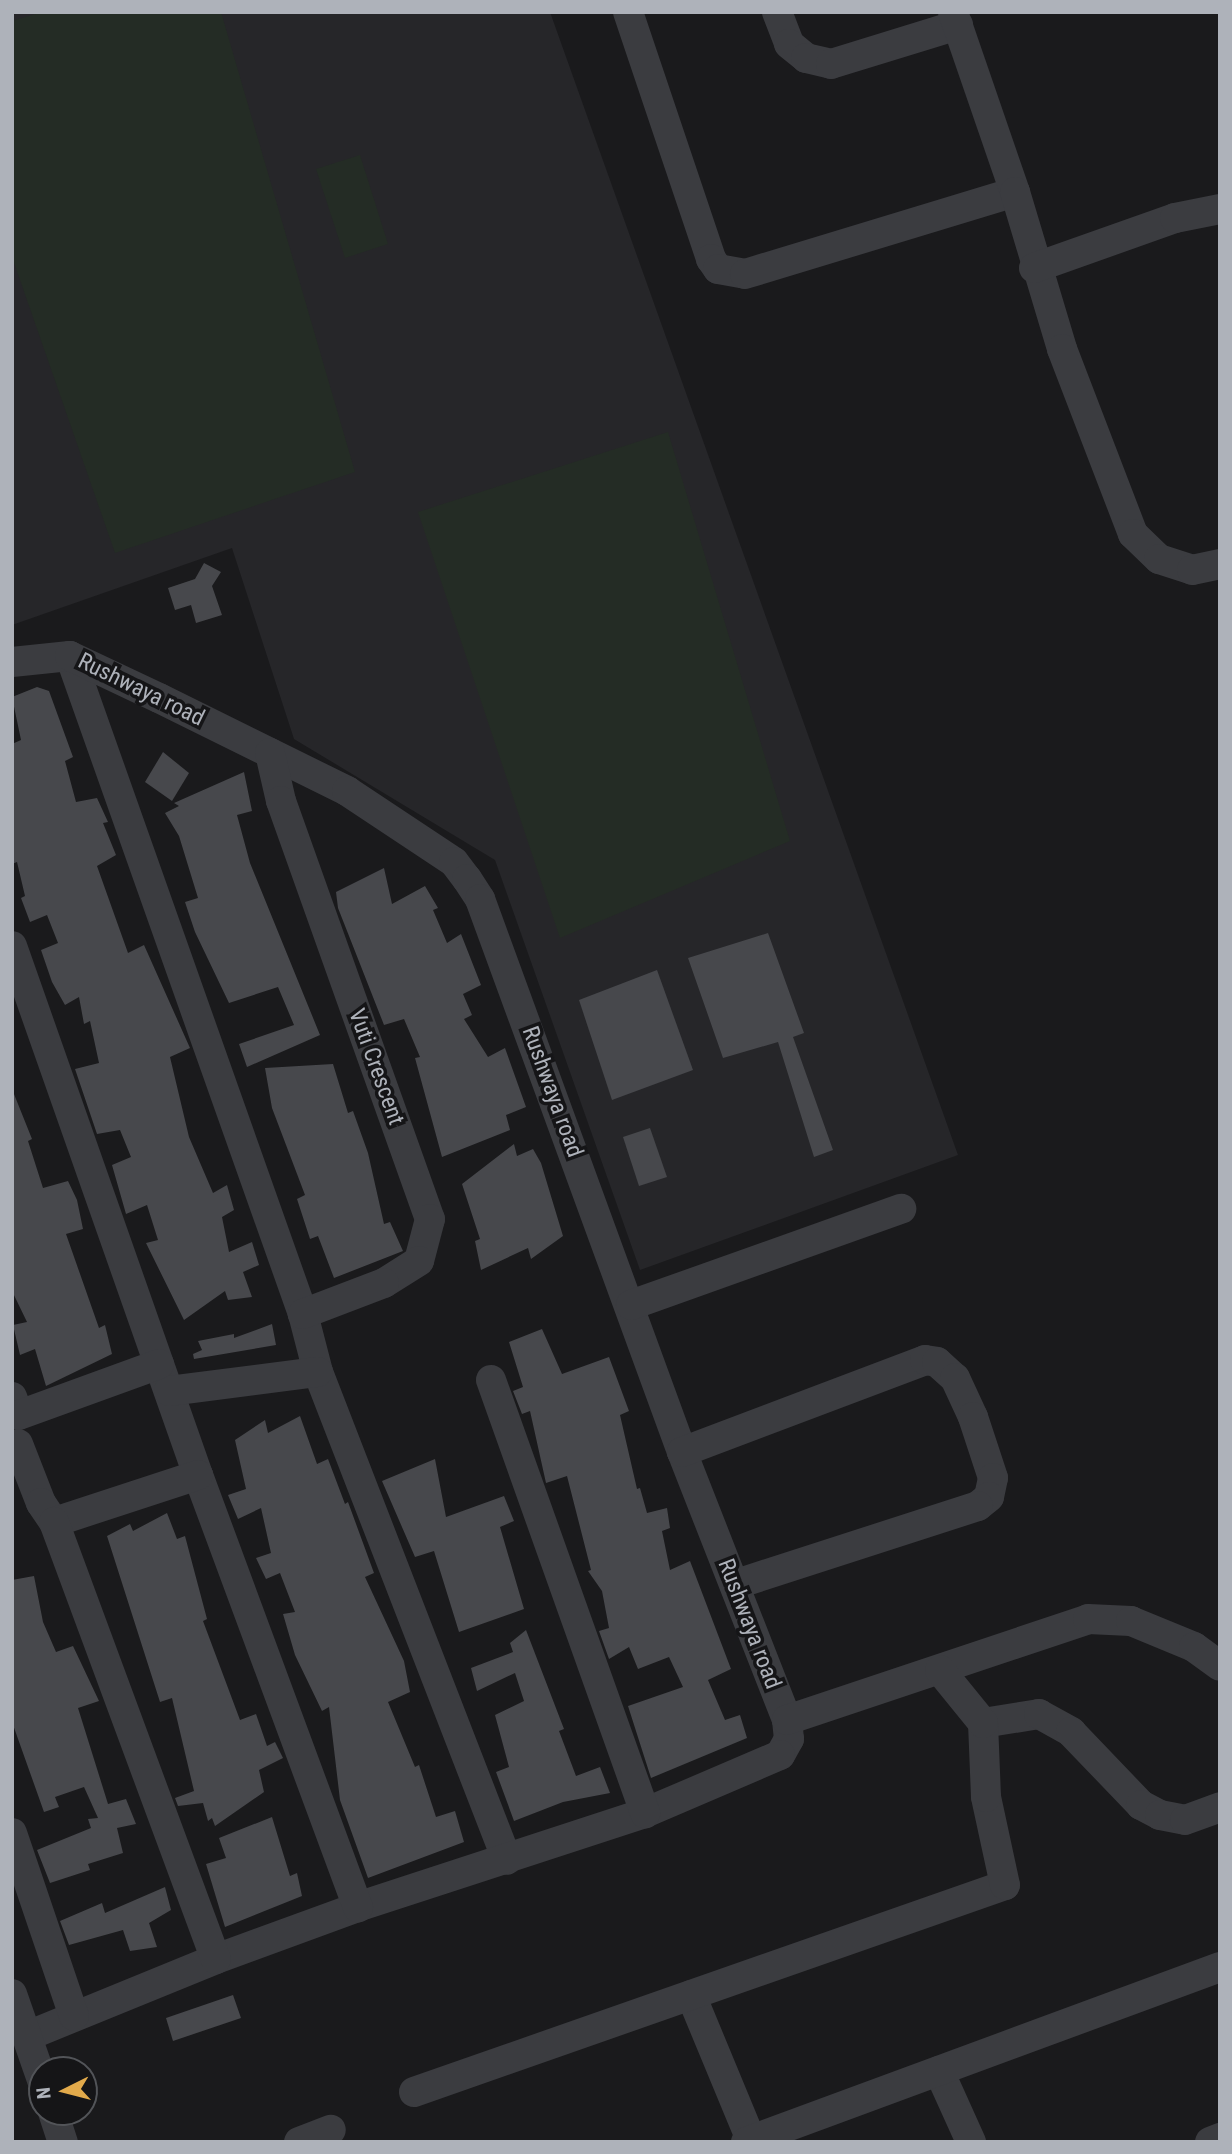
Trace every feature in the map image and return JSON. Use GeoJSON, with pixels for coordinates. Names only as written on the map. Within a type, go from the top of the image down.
{"type":"FeatureCollection","features":[{"type":"Feature","properties":{"kind":"street"},"geometry":{"type":"LineString","coordinates":[[628,12],[711,259],[718,269],[745,274],[1015,192]]}},
{"type":"Feature","properties":{"kind":"street"},"geometry":{"type":"LineString","coordinates":[[777,12],[789,44],[806,58],[831,64],[955,19],[1015,192],[1034,268],[1133,534],[1159,559],[1192,570],[1220,564]]}},
{"type":"Feature","properties":{"kind":"street"},"geometry":{"type":"LineString","coordinates":[[1034,268],[1175,218],[1220,209]]}},
{"type":"Feature","properties":{"kind":"street"},"geometry":{"type":"LineString","coordinates":[[69,656],[303,1314],[318,1372],[507,1860]]}},
{"type":"Feature","properties":{"kind":"street","name":"Rushwaya road"},"geometry":{"type":"LineString","coordinates":[[12,662],[69,656],[347,791],[454,862],[467,879],[480,899],[631,1305],[682,1452],[787,1720]]}},
{"type":"Feature","properties":{"kind":"street","name":"Vuti Crescent"},"geometry":{"type":"LineString","coordinates":[[270,753],[281,801],[430,1219],[427,1242],[419,1261],[384,1283],[303,1314]]}},
{"type":"Feature","properties":{"kind":"street"},"geometry":{"type":"LineString","coordinates":[[12,946],[198,1475],[358,1907]]}},
{"type":"Feature","properties":{"kind":"street"},"geometry":{"type":"LineString","coordinates":[[631,1305],[901,1209]]}},
{"type":"Feature","properties":{"kind":"street"},"geometry":{"type":"LineString","coordinates":[[682,1452],[925,1360],[937,1362],[955,1378],[973,1417],[993,1478],[989,1497],[978,1506],[734,1585]]}},
{"type":"Feature","properties":{"kind":"street"},"geometry":{"type":"LineString","coordinates":[[159,1364],[16,1406],[15,1446],[36,1507],[216,1959]]}},
{"type":"Feature","properties":{"kind":"street"},"geometry":{"type":"LineString","coordinates":[[169,1391],[318,1372]]}},
{"type":"Feature","properties":{"kind":"street"},"geometry":{"type":"LineString","coordinates":[[491,1380],[645,1813]]}},
{"type":"Feature","properties":{"kind":"street"},"geometry":{"type":"LineString","coordinates":[[36,1507],[198,1475]]}},
{"type":"Feature","properties":{"kind":"street"},"geometry":{"type":"LineString","coordinates":[[33,2056],[18,2014],[75,2016],[216,1959],[358,1907],[645,1813],[780,1755],[789,1739],[787,1720],[1063,1626],[1105,1617],[1131,1621],[1194,1647],[1220,1666]]}},
{"type":"Feature","properties":{"kind":"street"},"geometry":{"type":"LineString","coordinates":[[414,2092],[1005,1885],[985,1797],[982,1723],[940,1670]]}},
{"type":"Feature","properties":{"kind":"street"},"geometry":{"type":"LineString","coordinates":[[982,1723],[1009,1715],[1039,1714],[1071,1732],[1141,1805],[1160,1815],[1185,1820],[1220,1807]]}},
{"type":"Feature","properties":{"kind":"street"},"geometry":{"type":"LineString","coordinates":[[12,1833],[75,2016]]}},
{"type":"Feature","properties":{"kind":"street"},"geometry":{"type":"LineString","coordinates":[[691,1995],[748,2141],[1220,1967]]}},
{"type":"Feature","properties":{"kind":"street"},"geometry":{"type":"LineString","coordinates":[[939,2071],[971,2142]]}},
{"type":"Feature","properties":{"kind":"street"},"geometry":{"type":"LineString","coordinates":[[299,2142],[331,2130]]}},
{"type":"Feature","properties":{"kind":"street"},"geometry":{"type":"LineString","coordinates":[[1210,2142],[1220,2138]]}},
{"type":"Feature","properties":{"kind":"shaded area"},"geometry":{"type":"Polygon","coordinates":[[[12,12],[550,12],[958,1155],[640,1270],[495,860],[294,739],[232,548],[12,625],[12,12]]]}},
{"type":"Feature","properties":{"kind":"shaded area"},"geometry":{"type":"Polygon","coordinates":[[[42,12],[221,12],[355,472],[115,553],[12,257],[12,21],[42,12]]]}},
{"type":"Feature","properties":{"kind":"shaded area"},"geometry":{"type":"Polygon","coordinates":[[[360,155],[388,244],[345,258],[316,169],[360,155]]]}},
{"type":"Feature","properties":{"kind":"shaded area"},"geometry":{"type":"Polygon","coordinates":[[[668,432],[790,841],[560,938],[418,512],[668,432]]]}},
{"type":"Feature","properties":{"kind":"building"},"geometry":{"type":"Polygon","coordinates":[[[204,563],[221,572],[212,586],[222,615],[196,623],[191,605],[175,610],[168,588],[195,579],[204,563]]]}},
{"type":"Feature","properties":{"kind":"building"},"geometry":{"type":"Polygon","coordinates":[[[37,687],[49,691],[73,757],[65,761],[76,802],[97,798],[108,822],[103,823],[116,855],[97,866],[128,953],[144,945],[190,1048],[170,1057],[189,1137],[213,1193],[227,1185],[234,1210],[222,1217],[229,1252],[252,1242],[259,1265],[243,1272],[252,1297],[228,1300],[225,1291],[184,1320],[146,1243],[158,1240],[147,1205],[126,1214],[112,1165],[131,1157],[120,1130],[97,1134],[75,1069],[99,1063],[90,1021],[84,1024],[79,997],[65,1005],[52,982],[41,950],[58,943],[47,915],[30,922],[21,898],[25,896],[17,862],[12,864],[12,744],[21,740],[12,697],[37,687]]]}},
{"type":"Feature","properties":{"kind":"building"},"geometry":{"type":"Polygon","coordinates":[[[163,752],[189,773],[172,801],[145,782],[163,752]]]}},
{"type":"Feature","properties":{"kind":"building"},"geometry":{"type":"Polygon","coordinates":[[[244,772],[252,811],[237,815],[250,863],[320,1035],[247,1067],[239,1044],[294,1025],[278,987],[229,1003],[195,932],[185,902],[198,898],[179,836],[165,813],[179,806],[174,803],[244,772]]]}},
{"type":"Feature","properties":{"kind":"building"},"geometry":{"type":"Polygon","coordinates":[[[384,868],[392,904],[425,886],[438,908],[433,910],[447,943],[461,934],[481,985],[463,994],[472,1015],[464,1019],[488,1057],[505,1048],[526,1107],[506,1115],[510,1130],[442,1157],[415,1058],[420,1057],[404,1019],[384,1025],[338,908],[336,892],[384,868]]]}},
{"type":"Feature","properties":{"kind":"building"},"geometry":{"type":"Polygon","coordinates":[[[768,933],[804,1033],[793,1037],[833,1150],[814,1157],[778,1042],[723,1058],[688,958],[768,933]]]}},
{"type":"Feature","properties":{"kind":"building"},"geometry":{"type":"Polygon","coordinates":[[[657,970],[693,1070],[612,1100],[579,1000],[657,970]]]}},
{"type":"Feature","properties":{"kind":"building"},"geometry":{"type":"Polygon","coordinates":[[[333,1064],[348,1113],[353,1111],[368,1153],[384,1224],[390,1222],[403,1251],[334,1278],[318,1236],[310,1239],[297,1199],[305,1195],[272,1108],[265,1068],[333,1064]]]}},
{"type":"Feature","properties":{"kind":"building"},"geometry":{"type":"Polygon","coordinates":[[[12,1089],[32,1139],[28,1141],[43,1188],[68,1181],[77,1200],[83,1229],[66,1234],[99,1328],[105,1325],[112,1354],[46,1386],[35,1349],[20,1355],[13,1325],[27,1322],[12,1291],[12,1089]]]}},
{"type":"Feature","properties":{"kind":"building"},"geometry":{"type":"Polygon","coordinates":[[[650,1128],[667,1177],[639,1186],[623,1137],[650,1128]]]}},
{"type":"Feature","properties":{"kind":"building"},"geometry":{"type":"Polygon","coordinates":[[[514,1144],[517,1156],[533,1149],[541,1163],[563,1236],[531,1259],[528,1248],[481,1270],[475,1241],[480,1239],[462,1184],[514,1144]]]}},
{"type":"Feature","properties":{"kind":"building"},"geometry":{"type":"Polygon","coordinates":[[[272,1324],[276,1345],[194,1359],[193,1354],[202,1350],[198,1341],[234,1334],[234,1338],[272,1324]]]}},
{"type":"Feature","properties":{"kind":"building"},"geometry":{"type":"Polygon","coordinates":[[[542,1329],[562,1374],[609,1357],[629,1411],[620,1415],[637,1489],[640,1488],[647,1513],[667,1508],[670,1528],[662,1531],[670,1570],[690,1561],[731,1669],[708,1680],[725,1720],[740,1715],[747,1738],[651,1778],[628,1706],[683,1687],[669,1657],[638,1669],[629,1647],[609,1659],[599,1631],[609,1628],[602,1591],[588,1571],[591,1570],[567,1476],[546,1483],[530,1411],[522,1414],[513,1391],[523,1387],[509,1342],[542,1329]]]}},
{"type":"Feature","properties":{"kind":"building"},"geometry":{"type":"Polygon","coordinates":[[[300,1416],[317,1464],[328,1459],[345,1504],[348,1502],[374,1573],[365,1577],[404,1661],[410,1692],[388,1702],[415,1767],[419,1765],[436,1817],[455,1811],[464,1842],[368,1878],[340,1800],[329,1707],[322,1711],[295,1655],[283,1614],[295,1612],[280,1573],[266,1579],[256,1558],[271,1553],[261,1508],[238,1519],[228,1495],[246,1489],[235,1440],[265,1420],[268,1433],[300,1416]]]}},
{"type":"Feature","properties":{"kind":"building"},"geometry":{"type":"Polygon","coordinates":[[[435,1459],[446,1517],[504,1496],[514,1521],[500,1527],[524,1609],[459,1632],[434,1551],[415,1557],[382,1481],[435,1459]]]}},
{"type":"Feature","properties":{"kind":"building"},"geometry":{"type":"Polygon","coordinates":[[[167,1513],[177,1539],[185,1536],[207,1619],[203,1621],[240,1720],[256,1714],[267,1746],[275,1742],[283,1758],[259,1770],[264,1792],[215,1826],[212,1818],[208,1821],[203,1803],[178,1806],[175,1798],[194,1791],[172,1698],[160,1702],[107,1536],[130,1524],[133,1531],[167,1513]]]}},
{"type":"Feature","properties":{"kind":"building"},"geometry":{"type":"Polygon","coordinates":[[[34,1576],[43,1622],[56,1652],[73,1646],[99,1701],[78,1708],[108,1804],[126,1799],[136,1824],[117,1828],[123,1853],[88,1864],[90,1870],[50,1883],[37,1850],[91,1828],[88,1819],[98,1818],[84,1787],[55,1797],[59,1807],[44,1812],[12,1722],[12,1580],[34,1576]]]}},
{"type":"Feature","properties":{"kind":"building"},"geometry":{"type":"Polygon","coordinates":[[[526,1630],[564,1729],[559,1731],[576,1776],[600,1767],[610,1793],[563,1802],[514,1821],[496,1772],[509,1767],[495,1715],[524,1701],[515,1673],[477,1691],[471,1668],[513,1652],[510,1643],[526,1630]]]}},
{"type":"Feature","properties":{"kind":"building"},"geometry":{"type":"Polygon","coordinates":[[[272,1817],[290,1876],[297,1873],[302,1896],[225,1927],[206,1864],[226,1858],[219,1838],[272,1817]]]}},
{"type":"Feature","properties":{"kind":"building"},"geometry":{"type":"Polygon","coordinates":[[[165,1887],[171,1910],[149,1923],[157,1947],[130,1951],[123,1930],[69,1945],[60,1921],[102,1903],[105,1913],[165,1887]]]}},
{"type":"Feature","properties":{"kind":"building"},"geometry":{"type":"Polygon","coordinates":[[[233,1995],[241,2018],[173,2041],[166,2018],[233,1995]]]}}]}
